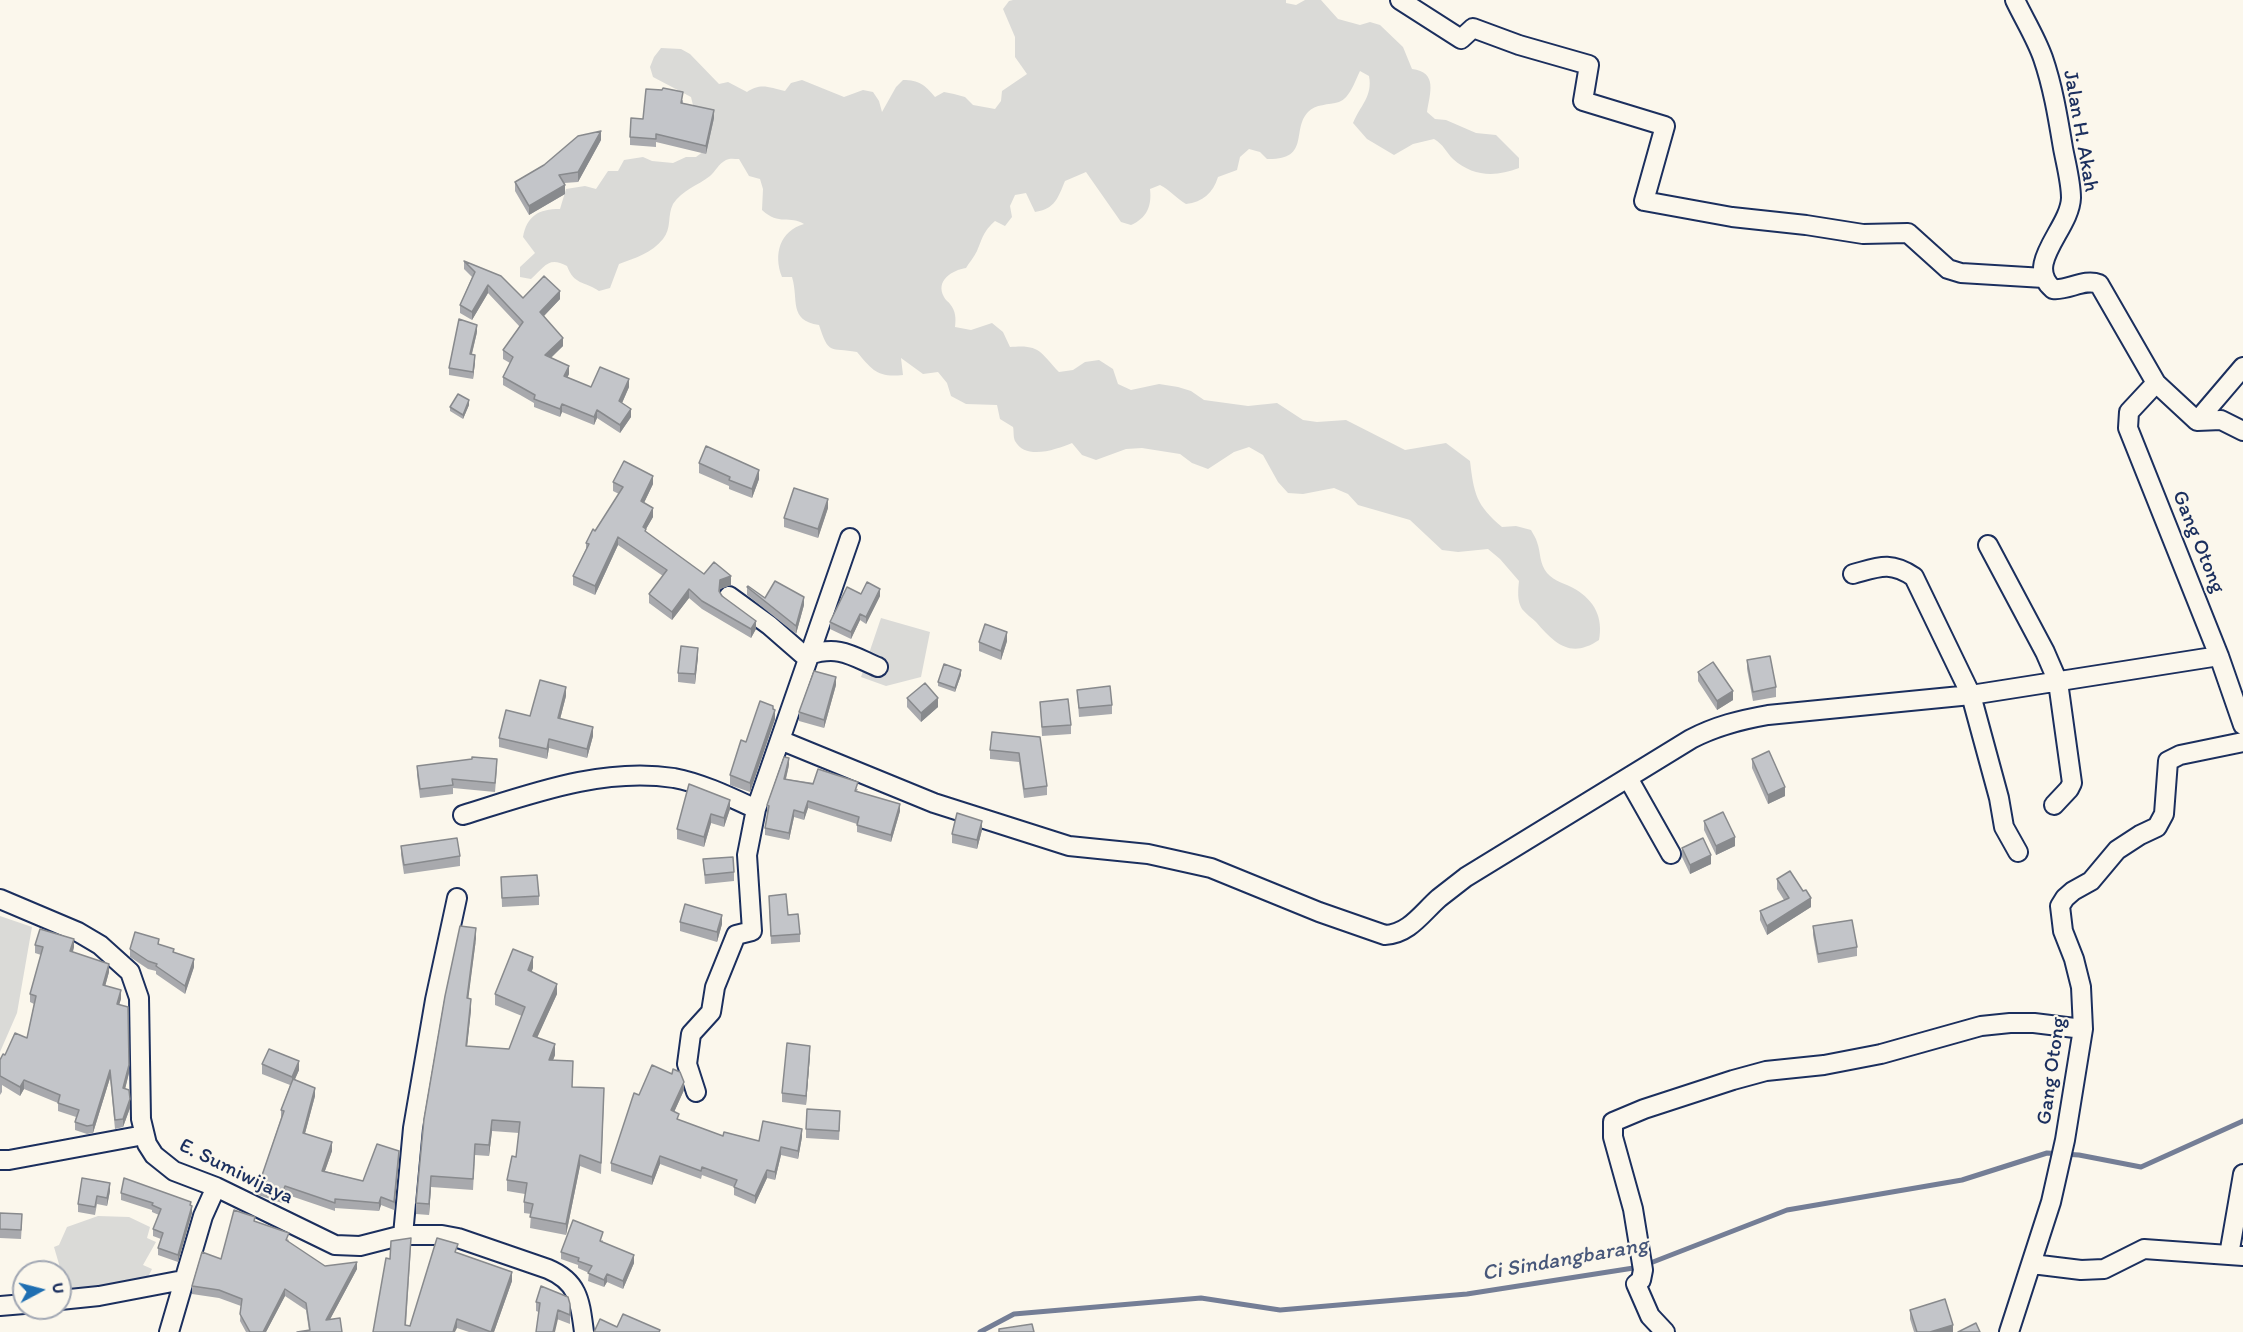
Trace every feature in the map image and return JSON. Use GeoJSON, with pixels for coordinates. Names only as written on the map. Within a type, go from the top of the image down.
{"type":"FeatureCollection","features":[{"type":"Feature","properties":{"kind":"street"},"geometry":{"type":"LineString","coordinates":[[1400,0],[1461,39],[1473,28],[1519,45],[1589,65],[1583,101],[1665,126],[1644,201],[1732,217],[1863,234],[1908,233],[1948,269],[1961,273],[2044,278],[2053,289],[2068,289],[2095,282],[2123,324],[2156,383],[2197,421],[2222,420],[2243,430]]}},
{"type":"Feature","properties":{"kind":"street","name":"Jalan H. Akah"},"geometry":{"type":"LineString","coordinates":[[2015,0],[2038,45],[2049,75],[2071,192],[2069,214],[2043,261],[2044,278]]}},
{"type":"Feature","properties":{"kind":"street"},"geometry":{"type":"LineString","coordinates":[[2197,421],[2243,367]]}},
{"type":"Feature","properties":{"kind":"street","name":"Gang Otong"},"geometry":{"type":"LineString","coordinates":[[2156,383],[2129,412],[2128,428],[2219,656],[2243,725]]}},
{"type":"Feature","properties":{"kind":"street"},"geometry":{"type":"LineString","coordinates":[[696,1092],[687,1064],[692,1034],[711,1012],[715,987],[725,956],[736,935],[752,931],[747,855],[756,809],[850,538]]}},
{"type":"Feature","properties":{"kind":"street"},"geometry":{"type":"LineString","coordinates":[[1989,545],[2058,682],[2072,783],[2054,805]]}},
{"type":"Feature","properties":{"kind":"street"},"geometry":{"type":"LineString","coordinates":[[1853,574],[1881,567],[1899,567],[1914,577],[1971,695],[1999,798],[2004,826],[2018,852]]}},
{"type":"Feature","properties":{"kind":"street"},"geometry":{"type":"LineString","coordinates":[[729,596],[809,657]]}},
{"type":"Feature","properties":{"kind":"street"},"geometry":{"type":"LineString","coordinates":[[809,657],[819,652],[840,651],[878,667]]}},
{"type":"Feature","properties":{"kind":"street"},"geometry":{"type":"LineString","coordinates":[[780,740],[934,803],[1070,846],[1148,854],[1212,868],[1319,912],[1385,935],[1402,932],[1466,877],[1691,739],[1713,728],[1740,720],[1811,710],[1971,695],[2219,656]]}},
{"type":"Feature","properties":{"kind":"street","name":"Gang Otong"},"geometry":{"type":"LineString","coordinates":[[2009,1332],[2051,1202],[2065,1140],[2083,1029],[2081,987],[2074,959],[2063,931],[2061,906],[2065,898],[2073,891],[2091,881],[2117,850],[2157,827],[2162,821],[2168,761],[2180,754],[2243,742]]}},
{"type":"Feature","properties":{"kind":"street"},"geometry":{"type":"LineString","coordinates":[[463,815],[560,786],[606,777],[647,775],[677,779],[719,793],[756,809]]}},
{"type":"Feature","properties":{"kind":"street"},"geometry":{"type":"LineString","coordinates":[[1628,778],[1671,854]]}},
{"type":"Feature","properties":{"kind":"street"},"geometry":{"type":"LineString","coordinates":[[403,1235],[413,1128],[437,991],[457,898]]}},
{"type":"Feature","properties":{"kind":"street","name":"E. Sumiwijaya"},"geometry":{"type":"LineString","coordinates":[[0,899],[78,932],[100,945],[130,972],[139,998],[141,1119],[144,1135],[154,1155],[209,1202],[335,1245],[360,1246],[403,1235],[442,1235],[459,1238],[561,1274],[570,1282],[577,1295],[584,1332]]}},
{"type":"Feature","properties":{"kind":"street"},"geometry":{"type":"LineString","coordinates":[[1665,1332],[1650,1316],[1636,1284],[1641,1280],[1643,1270],[1633,1209],[1613,1137],[1613,1122],[1644,1109],[1766,1071],[1824,1065],[1881,1054],[1981,1026],[2034,1023],[2083,1029]]}},
{"type":"Feature","properties":{"kind":"street"},"geometry":{"type":"LineString","coordinates":[[0,1160],[144,1135]]}},
{"type":"Feature","properties":{"kind":"street"},"geometry":{"type":"LineString","coordinates":[[2032,1264],[2080,1270],[2103,1269],[2144,1249],[2236,1256],[2243,1174]]}},
{"type":"Feature","properties":{"kind":"street"},"geometry":{"type":"LineString","coordinates":[[169,1332],[183,1280],[209,1202]]}},
{"type":"Feature","properties":{"kind":"street"},"geometry":{"type":"LineString","coordinates":[[72,1299],[183,1280]]}},
{"type":"Feature","properties":{"kind":"shaded area"},"geometry":{"type":"Polygon","coordinates":[[[1286,0],[1286,3],[1296,5],[1305,0],[1321,0],[1338,19],[1360,25],[1370,22],[1380,25],[1403,47],[1412,69],[1426,74],[1429,79],[1427,112],[1435,119],[1446,120],[1476,133],[1496,135],[1519,158],[1519,168],[1502,173],[1485,174],[1461,165],[1434,139],[1413,144],[1394,155],[1367,139],[1353,123],[1365,101],[1370,83],[1369,76],[1360,71],[1352,89],[1343,100],[1318,106],[1308,112],[1303,119],[1298,143],[1290,155],[1267,159],[1260,152],[1249,149],[1240,157],[1237,170],[1218,177],[1213,188],[1202,199],[1186,204],[1160,185],[1150,189],[1150,201],[1145,215],[1131,225],[1121,222],[1086,172],[1065,181],[1055,202],[1042,211],[1035,212],[1026,193],[1015,195],[1010,206],[1012,217],[1005,226],[995,221],[991,225],[966,268],[946,277],[942,291],[953,309],[955,327],[971,330],[992,323],[1003,332],[1010,347],[1034,348],[1059,372],[1073,370],[1085,362],[1099,360],[1113,369],[1118,384],[1131,390],[1159,384],[1191,391],[1204,400],[1248,406],[1277,403],[1303,420],[1317,422],[1346,420],[1405,450],[1446,443],[1470,461],[1475,491],[1487,512],[1502,527],[1516,526],[1531,530],[1537,540],[1541,562],[1547,573],[1588,599],[1596,611],[1600,624],[1599,640],[1589,646],[1572,648],[1550,637],[1520,606],[1519,581],[1488,549],[1458,552],[1442,550],[1410,520],[1358,505],[1348,494],[1334,488],[1303,494],[1288,493],[1278,482],[1263,455],[1249,447],[1234,452],[1208,469],[1192,463],[1180,454],[1142,448],[1126,449],[1096,460],[1082,455],[1072,443],[1042,452],[1026,451],[1015,441],[1013,427],[1000,419],[997,405],[966,404],[951,396],[947,383],[938,372],[923,374],[901,358],[903,375],[881,374],[857,352],[828,346],[819,325],[803,319],[799,314],[796,308],[792,277],[782,277],[779,268],[779,252],[784,238],[796,227],[804,224],[794,220],[774,218],[762,210],[763,189],[760,179],[749,176],[739,159],[729,159],[723,162],[710,176],[677,199],[671,208],[668,231],[663,239],[648,251],[619,264],[610,288],[599,291],[576,280],[567,266],[555,262],[547,264],[531,279],[520,277],[520,267],[535,253],[523,237],[527,224],[540,212],[560,209],[566,189],[585,186],[596,189],[608,171],[618,171],[624,160],[643,157],[652,161],[673,163],[686,157],[696,157],[704,151],[691,97],[653,77],[650,67],[661,48],[681,49],[690,54],[719,84],[728,82],[747,92],[761,86],[785,91],[791,83],[802,80],[844,97],[863,90],[873,92],[882,112],[896,87],[903,80],[909,80],[921,84],[935,97],[944,92],[965,97],[973,105],[995,109],[1001,101],[1002,91],[1027,74],[1015,57],[1015,37],[1003,9],[1009,1],[1286,0]]]}},
{"type":"Feature","properties":{"kind":"shaded area"},"geometry":{"type":"Polygon","coordinates":[[[881,618],[930,632],[921,677],[886,686],[861,677],[881,618]]]}},
{"type":"Feature","properties":{"kind":"shaded area"},"geometry":{"type":"Polygon","coordinates":[[[0,916],[32,927],[17,1013],[0,1052],[0,916]]]}},
{"type":"Feature","properties":{"kind":"shaded area"},"geometry":{"type":"Polygon","coordinates":[[[98,1216],[129,1217],[150,1227],[147,1238],[156,1242],[143,1265],[152,1269],[147,1279],[72,1294],[72,1260],[58,1260],[54,1247],[59,1245],[67,1227],[98,1216]]]}},
{"type":"Feature","properties":{"kind":"building"},"geometry":{"type":"Polygon","coordinates":[[[663,88],[683,92],[681,103],[714,110],[706,146],[656,134],[656,139],[630,137],[631,118],[643,119],[646,89],[662,90],[663,88]]]}},
{"type":"Feature","properties":{"kind":"building"},"geometry":{"type":"Polygon","coordinates":[[[601,131],[578,172],[559,175],[565,185],[529,206],[515,182],[544,165],[578,136],[601,131]]]}},
{"type":"Feature","properties":{"kind":"building"},"geometry":{"type":"Polygon","coordinates":[[[464,261],[501,276],[523,298],[544,276],[560,291],[540,312],[563,338],[545,355],[569,366],[564,376],[591,387],[600,367],[629,379],[619,401],[631,409],[620,425],[597,410],[594,417],[562,404],[560,409],[534,399],[535,395],[503,377],[513,357],[503,350],[523,322],[488,285],[472,312],[460,305],[475,272],[464,261]]]}},
{"type":"Feature","properties":{"kind":"building"},"geometry":{"type":"Polygon","coordinates":[[[459,319],[477,325],[470,354],[475,355],[473,372],[449,368],[459,319]]]}},
{"type":"Feature","properties":{"kind":"building"},"geometry":{"type":"Polygon","coordinates":[[[458,394],[469,400],[463,415],[450,407],[458,394]]]}},
{"type":"Feature","properties":{"kind":"building"},"geometry":{"type":"Polygon","coordinates":[[[706,446],[759,470],[752,489],[729,480],[730,477],[699,463],[706,446]]]}},
{"type":"Feature","properties":{"kind":"building"},"geometry":{"type":"Polygon","coordinates":[[[624,461],[653,476],[641,501],[653,508],[643,527],[645,531],[704,574],[714,562],[731,576],[720,580],[719,591],[722,596],[756,621],[751,629],[702,601],[689,589],[672,612],[649,594],[667,570],[618,537],[595,586],[573,576],[589,544],[586,543],[593,529],[595,531],[623,487],[613,482],[624,461]]]}},
{"type":"Feature","properties":{"kind":"building"},"geometry":{"type":"Polygon","coordinates":[[[794,488],[828,499],[818,529],[784,518],[794,488]]]}},
{"type":"Feature","properties":{"kind":"building"},"geometry":{"type":"Polygon","coordinates":[[[775,581],[804,597],[796,626],[747,587],[765,598],[775,581]]]}},
{"type":"Feature","properties":{"kind":"building"},"geometry":{"type":"Polygon","coordinates":[[[867,582],[880,589],[866,617],[860,614],[851,632],[830,622],[847,587],[861,594],[867,582]]]}},
{"type":"Feature","properties":{"kind":"building"},"geometry":{"type":"Polygon","coordinates":[[[985,624],[1007,632],[1001,651],[979,642],[985,624]]]}},
{"type":"Feature","properties":{"kind":"building"},"geometry":{"type":"Polygon","coordinates":[[[681,646],[698,648],[695,674],[678,673],[681,646]]]}},
{"type":"Feature","properties":{"kind":"building"},"geometry":{"type":"Polygon","coordinates":[[[1770,656],[1776,687],[1753,692],[1747,660],[1770,656]]]}},
{"type":"Feature","properties":{"kind":"building"},"geometry":{"type":"Polygon","coordinates":[[[1713,662],[1733,691],[1717,701],[1698,672],[1713,662]]]}},
{"type":"Feature","properties":{"kind":"building"},"geometry":{"type":"Polygon","coordinates":[[[944,664],[961,670],[955,688],[938,682],[944,664]]]}},
{"type":"Feature","properties":{"kind":"building"},"geometry":{"type":"Polygon","coordinates":[[[814,671],[836,677],[824,720],[799,712],[814,671]]]}},
{"type":"Feature","properties":{"kind":"building"},"geometry":{"type":"Polygon","coordinates":[[[540,680],[566,687],[558,718],[593,727],[587,749],[549,739],[547,749],[499,738],[506,710],[530,716],[540,680]]]}},
{"type":"Feature","properties":{"kind":"building"},"geometry":{"type":"Polygon","coordinates":[[[925,683],[938,698],[921,713],[907,698],[925,683]]]}},
{"type":"Feature","properties":{"kind":"building"},"geometry":{"type":"Polygon","coordinates":[[[1110,686],[1112,705],[1079,708],[1077,690],[1110,686]]]}},
{"type":"Feature","properties":{"kind":"building"},"geometry":{"type":"Polygon","coordinates":[[[1068,699],[1071,725],[1042,727],[1040,702],[1068,699]]]}},
{"type":"Feature","properties":{"kind":"building"},"geometry":{"type":"Polygon","coordinates":[[[760,701],[773,706],[775,710],[750,783],[730,775],[741,740],[746,742],[760,701]]]}},
{"type":"Feature","properties":{"kind":"building"},"geometry":{"type":"Polygon","coordinates":[[[992,732],[1040,737],[1047,786],[1024,789],[1019,753],[990,750],[992,732]]]}},
{"type":"Feature","properties":{"kind":"building"},"geometry":{"type":"Polygon","coordinates":[[[1769,751],[1785,787],[1768,795],[1752,759],[1769,751]]]}},
{"type":"Feature","properties":{"kind":"building"},"geometry":{"type":"Polygon","coordinates":[[[472,757],[497,759],[495,783],[452,779],[453,785],[420,789],[417,766],[472,759],[472,757]]]}},
{"type":"Feature","properties":{"kind":"building"},"geometry":{"type":"Polygon","coordinates":[[[784,757],[789,758],[784,779],[813,784],[818,769],[858,782],[855,791],[900,804],[891,835],[857,825],[859,817],[808,801],[804,813],[794,810],[789,833],[765,828],[769,806],[767,805],[784,757]]]}},
{"type":"Feature","properties":{"kind":"building"},"geometry":{"type":"Polygon","coordinates":[[[689,784],[730,800],[724,818],[711,814],[704,837],[677,829],[689,784]]]}},
{"type":"Feature","properties":{"kind":"building"},"geometry":{"type":"Polygon","coordinates":[[[1723,812],[1735,837],[1716,846],[1704,821],[1723,812]]]}},
{"type":"Feature","properties":{"kind":"building"},"geometry":{"type":"Polygon","coordinates":[[[957,813],[982,821],[977,840],[952,834],[957,813]]]}},
{"type":"Feature","properties":{"kind":"building"},"geometry":{"type":"Polygon","coordinates":[[[457,838],[460,856],[404,865],[401,846],[457,838]]]}},
{"type":"Feature","properties":{"kind":"building"},"geometry":{"type":"Polygon","coordinates":[[[1703,838],[1711,855],[1690,865],[1682,848],[1703,838]]]}},
{"type":"Feature","properties":{"kind":"building"},"geometry":{"type":"Polygon","coordinates":[[[733,857],[734,872],[705,875],[703,859],[733,857]]]}},
{"type":"Feature","properties":{"kind":"building"},"geometry":{"type":"Polygon","coordinates":[[[1790,871],[1803,891],[1806,890],[1811,898],[1767,926],[1760,911],[1789,898],[1777,879],[1790,871]]]}},
{"type":"Feature","properties":{"kind":"building"},"geometry":{"type":"Polygon","coordinates":[[[537,875],[539,896],[502,898],[501,877],[537,875]]]}},
{"type":"Feature","properties":{"kind":"building"},"geometry":{"type":"Polygon","coordinates":[[[786,894],[788,915],[798,914],[800,934],[771,936],[769,896],[786,894]]]}},
{"type":"Feature","properties":{"kind":"building"},"geometry":{"type":"Polygon","coordinates":[[[685,904],[722,915],[717,932],[680,922],[685,904]]]}},
{"type":"Feature","properties":{"kind":"building"},"geometry":{"type":"Polygon","coordinates":[[[1852,920],[1857,947],[1818,954],[1813,926],[1852,920]]]}},
{"type":"Feature","properties":{"kind":"building"},"geometry":{"type":"Polygon","coordinates":[[[460,926],[476,928],[467,998],[471,999],[466,1046],[509,1049],[525,1007],[495,994],[513,949],[533,957],[528,970],[557,984],[533,1036],[555,1044],[549,1060],[573,1061],[572,1087],[604,1088],[601,1163],[580,1155],[566,1224],[530,1217],[533,1204],[524,1202],[527,1183],[507,1180],[512,1156],[516,1157],[520,1122],[492,1120],[489,1145],[475,1144],[473,1179],[431,1176],[429,1204],[416,1203],[424,1119],[445,996],[460,926]]]}},
{"type":"Feature","properties":{"kind":"building"},"geometry":{"type":"Polygon","coordinates":[[[40,929],[74,939],[70,951],[109,964],[103,985],[121,990],[117,1004],[128,1007],[129,1065],[123,1088],[129,1090],[130,1099],[123,1119],[115,1120],[110,1070],[93,1125],[87,1126],[75,1122],[79,1110],[58,1103],[60,1095],[24,1080],[20,1087],[0,1076],[0,1060],[3,1054],[5,1055],[15,1033],[27,1038],[36,996],[30,994],[43,947],[35,945],[40,929]]]}},
{"type":"Feature","properties":{"kind":"building"},"geometry":{"type":"Polygon","coordinates":[[[135,932],[159,939],[158,944],[194,959],[185,986],[156,966],[157,964],[130,949],[135,932]]]}},
{"type":"Feature","properties":{"kind":"building"},"geometry":{"type":"Polygon","coordinates":[[[787,1043],[810,1046],[806,1096],[782,1093],[787,1043]]]}},
{"type":"Feature","properties":{"kind":"building"},"geometry":{"type":"Polygon","coordinates":[[[269,1049],[299,1061],[292,1077],[262,1064],[269,1049]]]}},
{"type":"Feature","properties":{"kind":"building"},"geometry":{"type":"Polygon","coordinates":[[[652,1065],[672,1074],[673,1069],[680,1072],[684,1082],[671,1110],[679,1114],[677,1119],[723,1136],[724,1132],[759,1141],[763,1121],[802,1129],[798,1151],[781,1147],[775,1172],[767,1170],[755,1196],[734,1187],[737,1180],[702,1167],[701,1171],[660,1156],[652,1177],[611,1163],[634,1093],[639,1095],[652,1065]]]}},
{"type":"Feature","properties":{"kind":"building"},"geometry":{"type":"Polygon","coordinates":[[[293,1079],[315,1088],[303,1133],[332,1142],[322,1171],[363,1181],[377,1144],[399,1151],[394,1202],[381,1197],[379,1203],[335,1199],[335,1203],[285,1186],[282,1194],[258,1187],[284,1111],[281,1110],[293,1079]]]}},
{"type":"Feature","properties":{"kind":"building"},"geometry":{"type":"Polygon","coordinates":[[[807,1109],[840,1111],[839,1131],[806,1129],[807,1109]]]}},
{"type":"Feature","properties":{"kind":"building"},"geometry":{"type":"Polygon","coordinates":[[[82,1178],[110,1183],[107,1198],[97,1196],[95,1207],[78,1204],[82,1178]]]}},
{"type":"Feature","properties":{"kind":"building"},"geometry":{"type":"Polygon","coordinates":[[[124,1178],[191,1202],[192,1206],[178,1255],[158,1248],[163,1233],[153,1229],[161,1209],[152,1205],[153,1203],[121,1193],[124,1178]]]}},
{"type":"Feature","properties":{"kind":"building"},"geometry":{"type":"Polygon","coordinates":[[[234,1210],[255,1217],[254,1221],[289,1233],[286,1240],[325,1266],[357,1262],[326,1320],[340,1318],[342,1332],[297,1332],[310,1330],[306,1303],[285,1289],[263,1332],[250,1332],[240,1314],[242,1299],[219,1290],[192,1286],[202,1252],[221,1259],[234,1210]]]}},
{"type":"Feature","properties":{"kind":"building"},"geometry":{"type":"Polygon","coordinates":[[[0,1213],[22,1214],[21,1230],[0,1229],[0,1213]]]}},
{"type":"Feature","properties":{"kind":"building"},"geometry":{"type":"Polygon","coordinates":[[[573,1220],[603,1232],[600,1241],[634,1255],[623,1281],[607,1274],[604,1280],[588,1273],[592,1266],[578,1261],[579,1258],[561,1252],[573,1220]]]}},
{"type":"Feature","properties":{"kind":"building"},"geometry":{"type":"Polygon","coordinates":[[[411,1238],[405,1325],[410,1326],[437,1238],[458,1244],[455,1252],[512,1272],[491,1332],[457,1319],[453,1332],[373,1332],[386,1258],[390,1259],[391,1241],[411,1238]]]}},
{"type":"Feature","properties":{"kind":"building"},"geometry":{"type":"Polygon","coordinates":[[[541,1286],[568,1297],[570,1304],[570,1315],[558,1310],[553,1332],[536,1332],[540,1303],[536,1302],[541,1286]]]}},
{"type":"Feature","properties":{"kind":"building"},"geometry":{"type":"Polygon","coordinates":[[[1945,1299],[1953,1325],[1930,1332],[1917,1332],[1910,1310],[1945,1299]]]}},
{"type":"Feature","properties":{"kind":"building"},"geometry":{"type":"Polygon","coordinates":[[[623,1314],[660,1330],[659,1332],[594,1332],[600,1319],[617,1327],[623,1314]]]}},
{"type":"Feature","properties":{"kind":"building"},"geometry":{"type":"Polygon","coordinates":[[[1976,1323],[1980,1332],[1958,1332],[1976,1323]]]}},
{"type":"Feature","properties":{"kind":"building"},"geometry":{"type":"Polygon","coordinates":[[[1032,1324],[1034,1332],[999,1332],[999,1329],[1032,1324]]]}},
{"type":"Feature","properties":{"kind":"waterway","name":"Ci Sindangbarang"},"geometry":{"type":"LineString","coordinates":[[980,1332],[1014,1314],[1201,1298],[1280,1310],[1467,1294],[1640,1267],[1787,1210],[1962,1180],[2047,1153],[2079,1155],[2141,1167],[2243,1121]]}}]}
